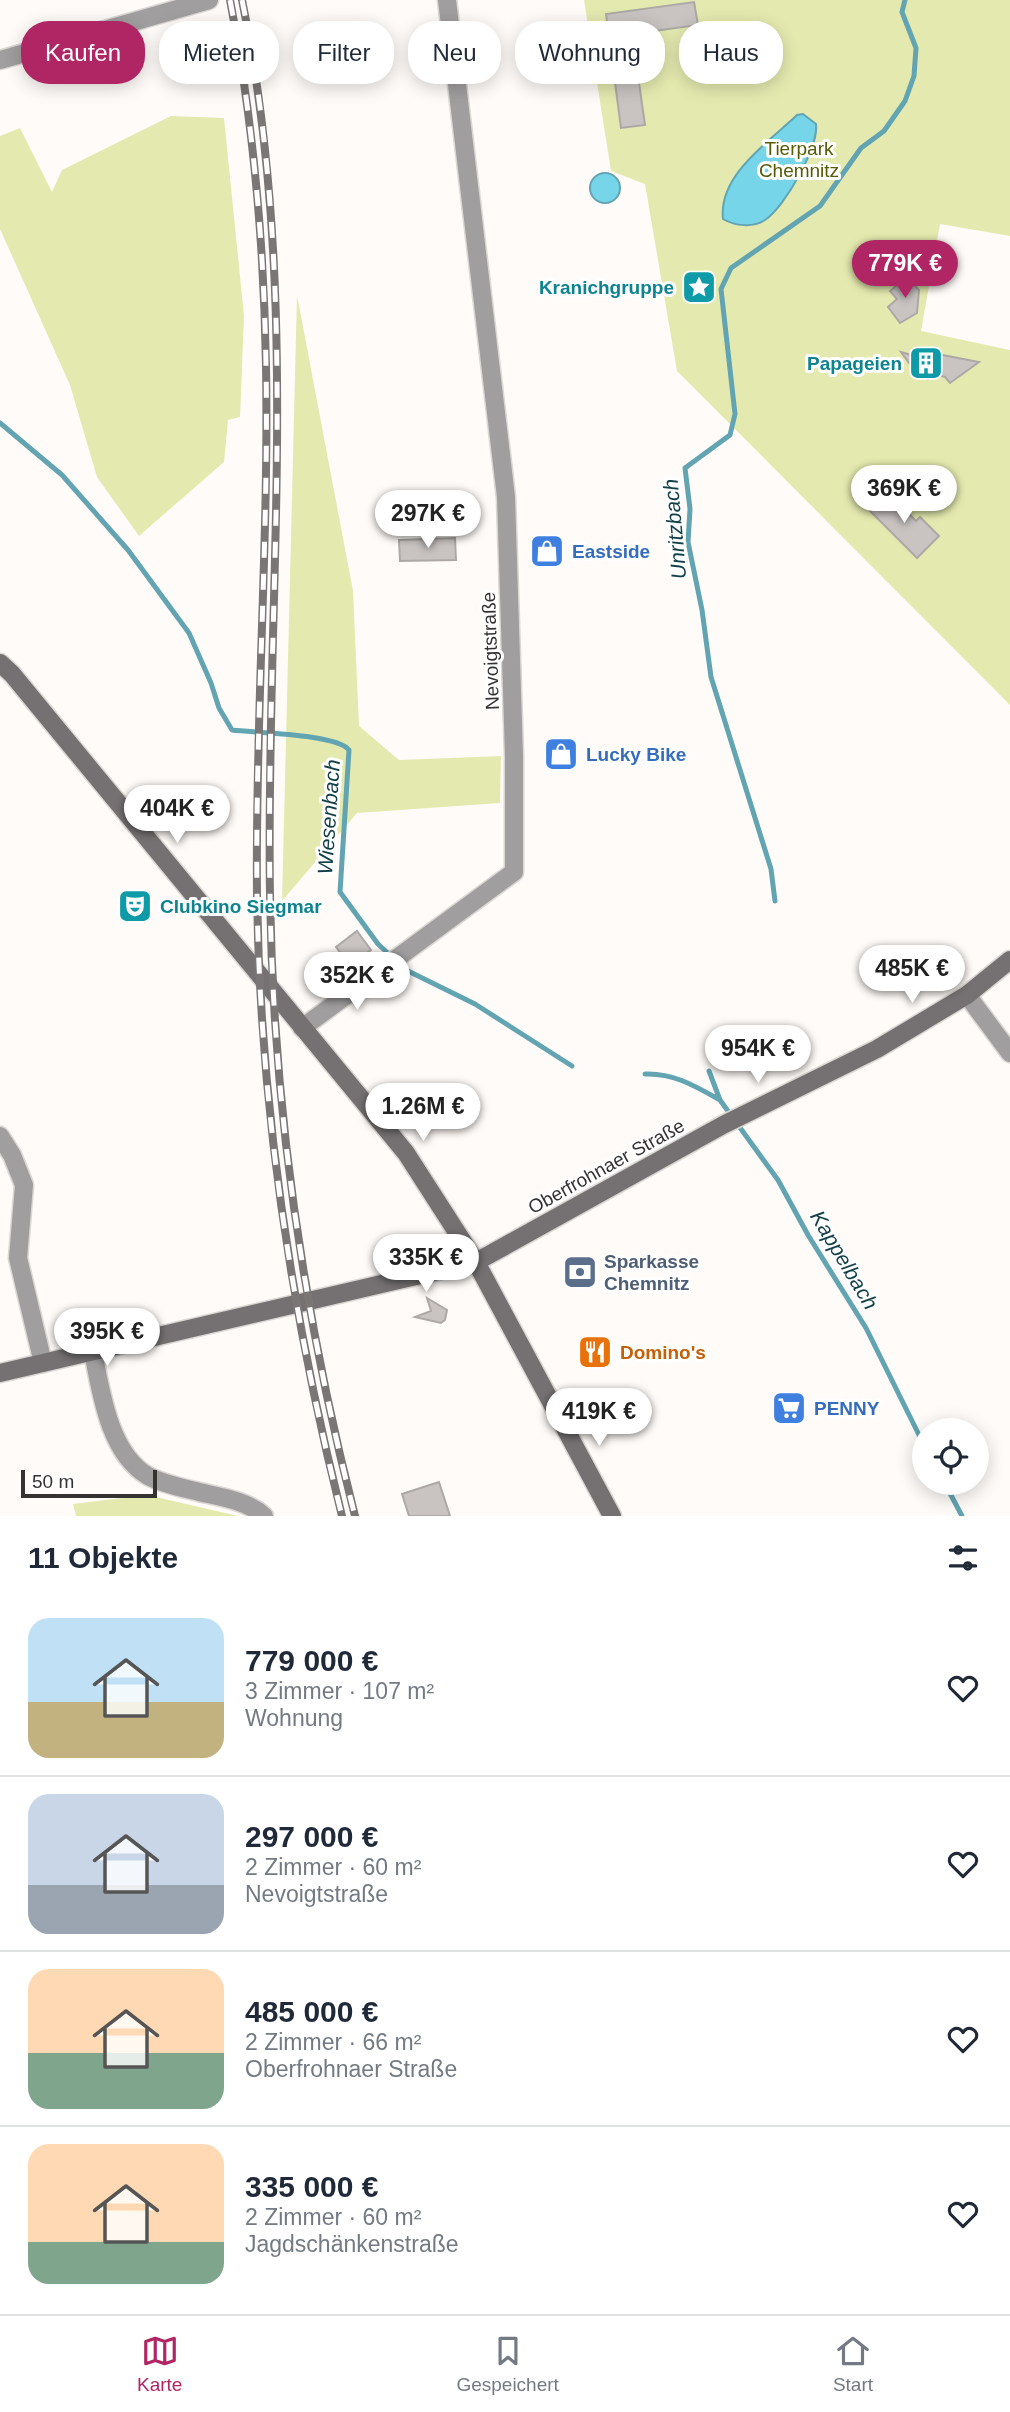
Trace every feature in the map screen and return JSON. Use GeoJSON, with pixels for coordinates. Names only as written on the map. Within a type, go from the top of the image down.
{"type":"FeatureCollection","features":[{"type":"Feature","properties":{"kind":"main road"},"geometry":{"type":"LineString","coordinates":[[4,672],[406,1153],[476,1262],[612,1516]]}},
{"type":"Feature","properties":{"kind":"main road","name":"Oberfrohnaer Straße"},"geometry":{"type":"LineString","coordinates":[[0,1373],[476,1262],[723,1125],[877,1049],[967,995],[1010,960]]}},
{"type":"Feature","properties":{"kind":"street"},"geometry":{"type":"LineString","coordinates":[[0,60],[209,0]]}},
{"type":"Feature","properties":{"kind":"street","name":"Nevoigtstraße"},"geometry":{"type":"LineString","coordinates":[[302,1028],[514,872],[514,756],[506,496],[447,0]]}},
{"type":"Feature","properties":{"kind":"street"},"geometry":{"type":"LineString","coordinates":[[967,995],[1010,1054]]}},
{"type":"Feature","properties":{"kind":"street"},"geometry":{"type":"LineString","coordinates":[[0,1136],[12,1155],[24,1185],[18,1258],[43,1363]]}},
{"type":"Feature","properties":{"kind":"street"},"geometry":{"type":"LineString","coordinates":[[93,1352],[104,1408],[112,1430],[132,1460],[146,1475],[161,1482],[234,1501],[257,1510],[264,1516]]}},
{"type":"Feature","properties":{"kind":"green space","name":"Tierpark Chemnitz"},"geometry":{"type":"Polygon","coordinates":[[[584,0],[1010,0],[1010,236],[940,224],[921,331],[1010,350],[1010,705],[677,371],[645,184],[611,171],[597,84],[665,84],[665,21],[587,21],[584,0]]]}},
{"type":"Feature","properties":{"kind":"green space"},"geometry":{"type":"Polygon","coordinates":[[[171,116],[224,118],[244,316],[240,417],[228,420],[224,462],[139,536],[97,477],[70,385],[0,229],[0,136],[20,128],[52,192],[62,170],[171,116]]]}},
{"type":"Feature","properties":{"kind":"green space"},"geometry":{"type":"Polygon","coordinates":[[[297,295],[353,591],[359,726],[399,760],[501,756],[500,803],[357,813],[282,901],[297,295]]]}},
{"type":"Feature","properties":{"kind":"green space"},"geometry":{"type":"Polygon","coordinates":[[[147,1495],[238,1516],[76,1516],[73,1504],[147,1495]]]}},
{"type":"Feature","properties":{"kind":"water"},"geometry":{"type":"Polygon","coordinates":[[[803,114],[816,124],[815,134],[806,161],[782,203],[765,220],[755,224],[738,225],[723,219],[724,203],[737,174],[760,148],[797,115],[803,114]]]}},
{"type":"Feature","properties":{"kind":"water"},"geometry":{"type":"Polygon","coordinates":[[[605,173],[616,177],[620,188],[616,199],[605,203],[594,199],[590,188],[594,177],[605,173]]]}},
{"type":"Feature","properties":{"kind":"building"},"geometry":{"type":"Polygon","coordinates":[[[694,2],[697,21],[679,21],[679,28],[665,30],[665,21],[607,21],[606,14],[694,2]]]}},
{"type":"Feature","properties":{"kind":"building"},"geometry":{"type":"Polygon","coordinates":[[[615,84],[639,84],[645,125],[621,128],[615,84]]]}},
{"type":"Feature","properties":{"kind":"building"},"geometry":{"type":"Polygon","coordinates":[[[907,277],[919,290],[917,313],[900,323],[888,307],[897,299],[890,291],[907,277]]]}},
{"type":"Feature","properties":{"kind":"building","name":"Papageien"},"geometry":{"type":"Polygon","coordinates":[[[901,352],[935,362],[937,354],[979,362],[950,383],[945,377],[934,374],[928,379],[922,371],[917,374],[901,352]]]}},
{"type":"Feature","properties":{"kind":"building"},"geometry":{"type":"Polygon","coordinates":[[[888,492],[916,521],[920,517],[939,536],[917,558],[870,511],[888,492]]]}},
{"type":"Feature","properties":{"kind":"building"},"geometry":{"type":"Polygon","coordinates":[[[455,538],[456,560],[400,561],[399,540],[455,538]]]}},
{"type":"Feature","properties":{"kind":"building"},"geometry":{"type":"Polygon","coordinates":[[[357,931],[371,950],[350,966],[336,947],[357,931]]]}},
{"type":"Feature","properties":{"kind":"building"},"geometry":{"type":"Polygon","coordinates":[[[427,1298],[447,1310],[445,1320],[441,1323],[415,1317],[431,1311],[427,1298]]]}},
{"type":"Feature","properties":{"kind":"building"},"geometry":{"type":"Polygon","coordinates":[[[439,1482],[450,1516],[409,1516],[402,1494],[439,1482]]]}},
{"type":"Feature","properties":{"kind":"waterway","name":"Unritzbach"},"geometry":{"type":"LineString","coordinates":[[775,901],[771,869],[711,677],[702,610],[688,542],[690,509],[685,468],[730,435],[735,414],[721,289],[731,268],[820,206],[861,148],[884,131],[905,101],[914,76],[916,48],[902,12],[905,0]]}},
{"type":"Feature","properties":{"kind":"waterway","name":"Wiesenbach"},"geometry":{"type":"LineString","coordinates":[[0,423],[62,475],[128,550],[189,633],[219,708],[232,730],[313,737],[342,745],[349,750],[340,892],[378,944],[406,970],[475,1004],[572,1066]]}},
{"type":"Feature","properties":{"kind":"waterway","name":"Kappelbach"},"geometry":{"type":"LineString","coordinates":[[709,1071],[720,1100],[778,1180],[808,1235],[866,1328],[912,1421]]}},
{"type":"Feature","properties":{"kind":"waterway","name":"Wiesenbach"},"geometry":{"type":"LineString","coordinates":[[645,1074],[675,1078],[720,1100]]}},
{"type":"Feature","properties":{"kind":"waterway","name":"Kappelbach"},"geometry":{"type":"LineString","coordinates":[[951,1495],[962,1516]]}},
{"type":"Feature","properties":{"kind":"railway"},"geometry":{"type":"LineString","coordinates":[[230,0],[251,136],[265,320],[266,498],[257,829],[259,974],[264,1052],[293,1285],[342,1516]]}},
{"type":"Feature","properties":{"kind":"railway"},"geometry":{"type":"LineString","coordinates":[[242,0],[261,111],[271,223],[276,334],[277,446],[270,895],[277,1052],[294,1208],[306,1286],[320,1363],[355,1516]]}},
{"type":"Feature","properties":{"kind":"place","name":"Kranichgruppe"},"geometry":{"type":"Point","coordinates":[699,287]}},
{"type":"Feature","properties":{"kind":"place","name":"Papageien"},"geometry":{"type":"Point","coordinates":[926,363]}},
{"type":"Feature","properties":{"kind":"place","name":"Eastside"},"geometry":{"type":"Point","coordinates":[547,551]}},
{"type":"Feature","properties":{"kind":"place","name":"Lucky Bike"},"geometry":{"type":"Point","coordinates":[561,754]}},
{"type":"Feature","properties":{"kind":"place","name":"Clubkino Siegmar"},"geometry":{"type":"Point","coordinates":[135,906]}},
{"type":"Feature","properties":{"kind":"place","name":"Sparkasse Chemnitz"},"geometry":{"type":"Point","coordinates":[580,1272]}},
{"type":"Feature","properties":{"kind":"place","name":"Domino's"},"geometry":{"type":"Point","coordinates":[595,1352]}},
{"type":"Feature","properties":{"kind":"place","name":"PENNY"},"geometry":{"type":"Point","coordinates":[789,1408]}}]}
